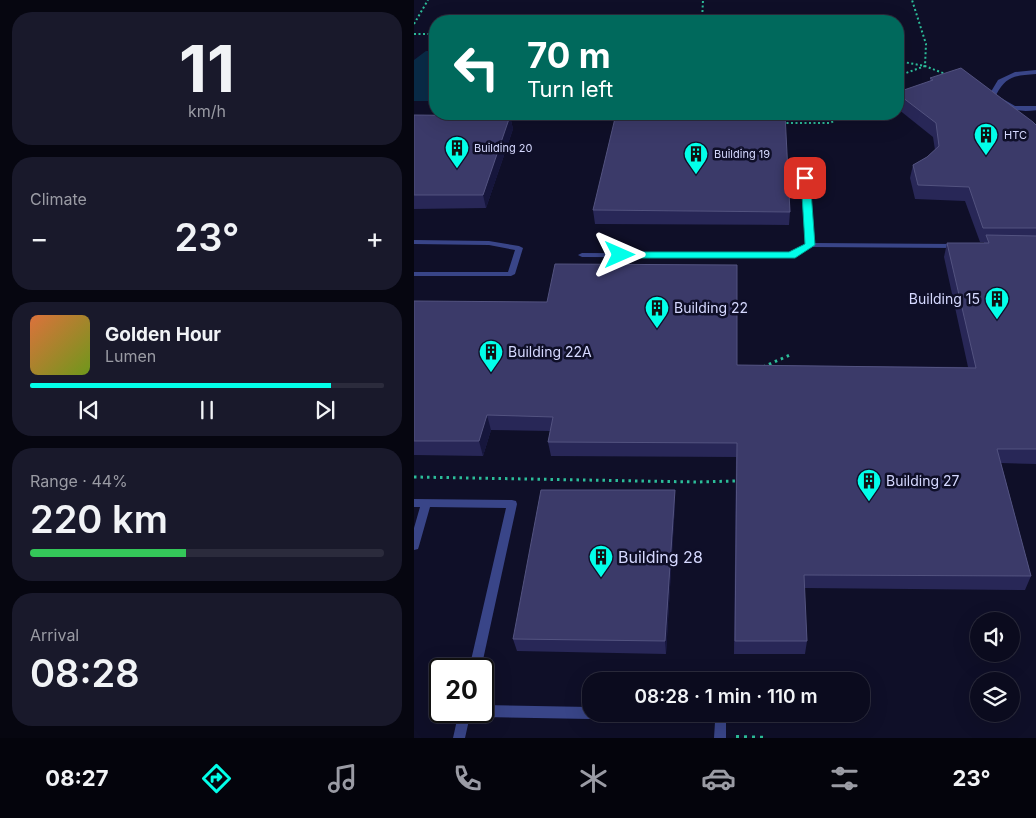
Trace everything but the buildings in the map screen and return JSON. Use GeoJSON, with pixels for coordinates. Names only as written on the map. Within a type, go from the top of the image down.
{"type":"FeatureCollection","features":[{"type":"Feature","properties":{"kind":"street"},"geometry":{"type":"LineString","coordinates":[[1036,72],[1015,74],[1000,81],[992,95],[1005,106],[1025,110],[1036,108]]}},
{"type":"Feature","properties":{"kind":"lane"},"geometry":{"type":"LineString","coordinates":[[804,161],[810,245]]}},
{"type":"Feature","properties":{"kind":"lane"},"geometry":{"type":"LineString","coordinates":[[414,242],[489,243],[519,248],[511,274],[414,274]]}},
{"type":"Feature","properties":{"kind":"lane"},"geometry":{"type":"LineString","coordinates":[[582,255],[791,256],[810,245],[968,246]]}},
{"type":"Feature","properties":{"kind":"lane"},"geometry":{"type":"LineString","coordinates":[[414,504],[512,504],[477,658]]}},
{"type":"Feature","properties":{"kind":"lane"},"geometry":{"type":"LineString","coordinates":[[414,546],[426,504]]}},
{"type":"Feature","properties":{"kind":"lane"},"geometry":{"type":"LineString","coordinates":[[494,711],[582,713]]}},
{"type":"Feature","properties":{"kind":"lane"},"geometry":{"type":"LineString","coordinates":[[720,737],[721,722]]}},
{"type":"Feature","properties":{"kind":"lane"},"geometry":{"type":"LineString","coordinates":[[459,738],[462,723]]}},
{"type":"Feature","properties":{"kind":"path"},"geometry":{"type":"LineString","coordinates":[[414,24],[428,0]]}},
{"type":"Feature","properties":{"kind":"path"},"geometry":{"type":"LineString","coordinates":[[702,15],[703,0]]}},
{"type":"Feature","properties":{"kind":"path"},"geometry":{"type":"LineString","coordinates":[[912,0],[926,44],[925,66]]}},
{"type":"Feature","properties":{"kind":"path"},"geometry":{"type":"LineString","coordinates":[[414,34],[429,34]]}},
{"type":"Feature","properties":{"kind":"path"},"geometry":{"type":"LineString","coordinates":[[904,62],[925,66],[955,78]]}},
{"type":"Feature","properties":{"kind":"path"},"geometry":{"type":"LineString","coordinates":[[904,74],[925,66]]}},
{"type":"Feature","properties":{"kind":"path"},"geometry":{"type":"LineString","coordinates":[[617,126],[618,120]]}},
{"type":"Feature","properties":{"kind":"path"},"geometry":{"type":"LineString","coordinates":[[775,123],[830,123],[836,120]]}},
{"type":"Feature","properties":{"kind":"path"},"geometry":{"type":"LineString","coordinates":[[760,368],[792,354]]}},
{"type":"Feature","properties":{"kind":"path"},"geometry":{"type":"LineString","coordinates":[[414,477],[697,482],[736,481],[736,473]]}},
{"type":"Feature","properties":{"kind":"path"},"geometry":{"type":"LineString","coordinates":[[720,737],[768,738]]}},
{"type":"Feature","properties":{"kind":"water"},"geometry":{"type":"Polygon","coordinates":[[[426,51],[429,51],[429,101],[414,101],[414,60],[426,51]]]}},
{"type":"Feature","properties":{"kind":"place","name":"HTC"},"geometry":{"type":"Point","coordinates":[986,156]}},
{"type":"Feature","properties":{"kind":"place","name":"Building 20"},"geometry":{"type":"Point","coordinates":[457,169]}},
{"type":"Feature","properties":{"kind":"place","name":"Building 19"},"geometry":{"type":"Point","coordinates":[696,175]}},
{"type":"Feature","properties":{"kind":"place","name":"Building 15"},"geometry":{"type":"Point","coordinates":[997,320]}},
{"type":"Feature","properties":{"kind":"place","name":"Building 22"},"geometry":{"type":"Point","coordinates":[657,329]}},
{"type":"Feature","properties":{"kind":"place","name":"Building 22A"},"geometry":{"type":"Point","coordinates":[491,373]}},
{"type":"Feature","properties":{"kind":"place","name":"Building 27"},"geometry":{"type":"Point","coordinates":[869,502]}},
{"type":"Feature","properties":{"kind":"place","name":"Building 28"},"geometry":{"type":"Point","coordinates":[601,578]}},
{"type":"Feature","properties":{"kind":"route"},"geometry":{"type":"LineString","coordinates":[[620,255],[791,256],[810,245],[805,178]]}}]}
